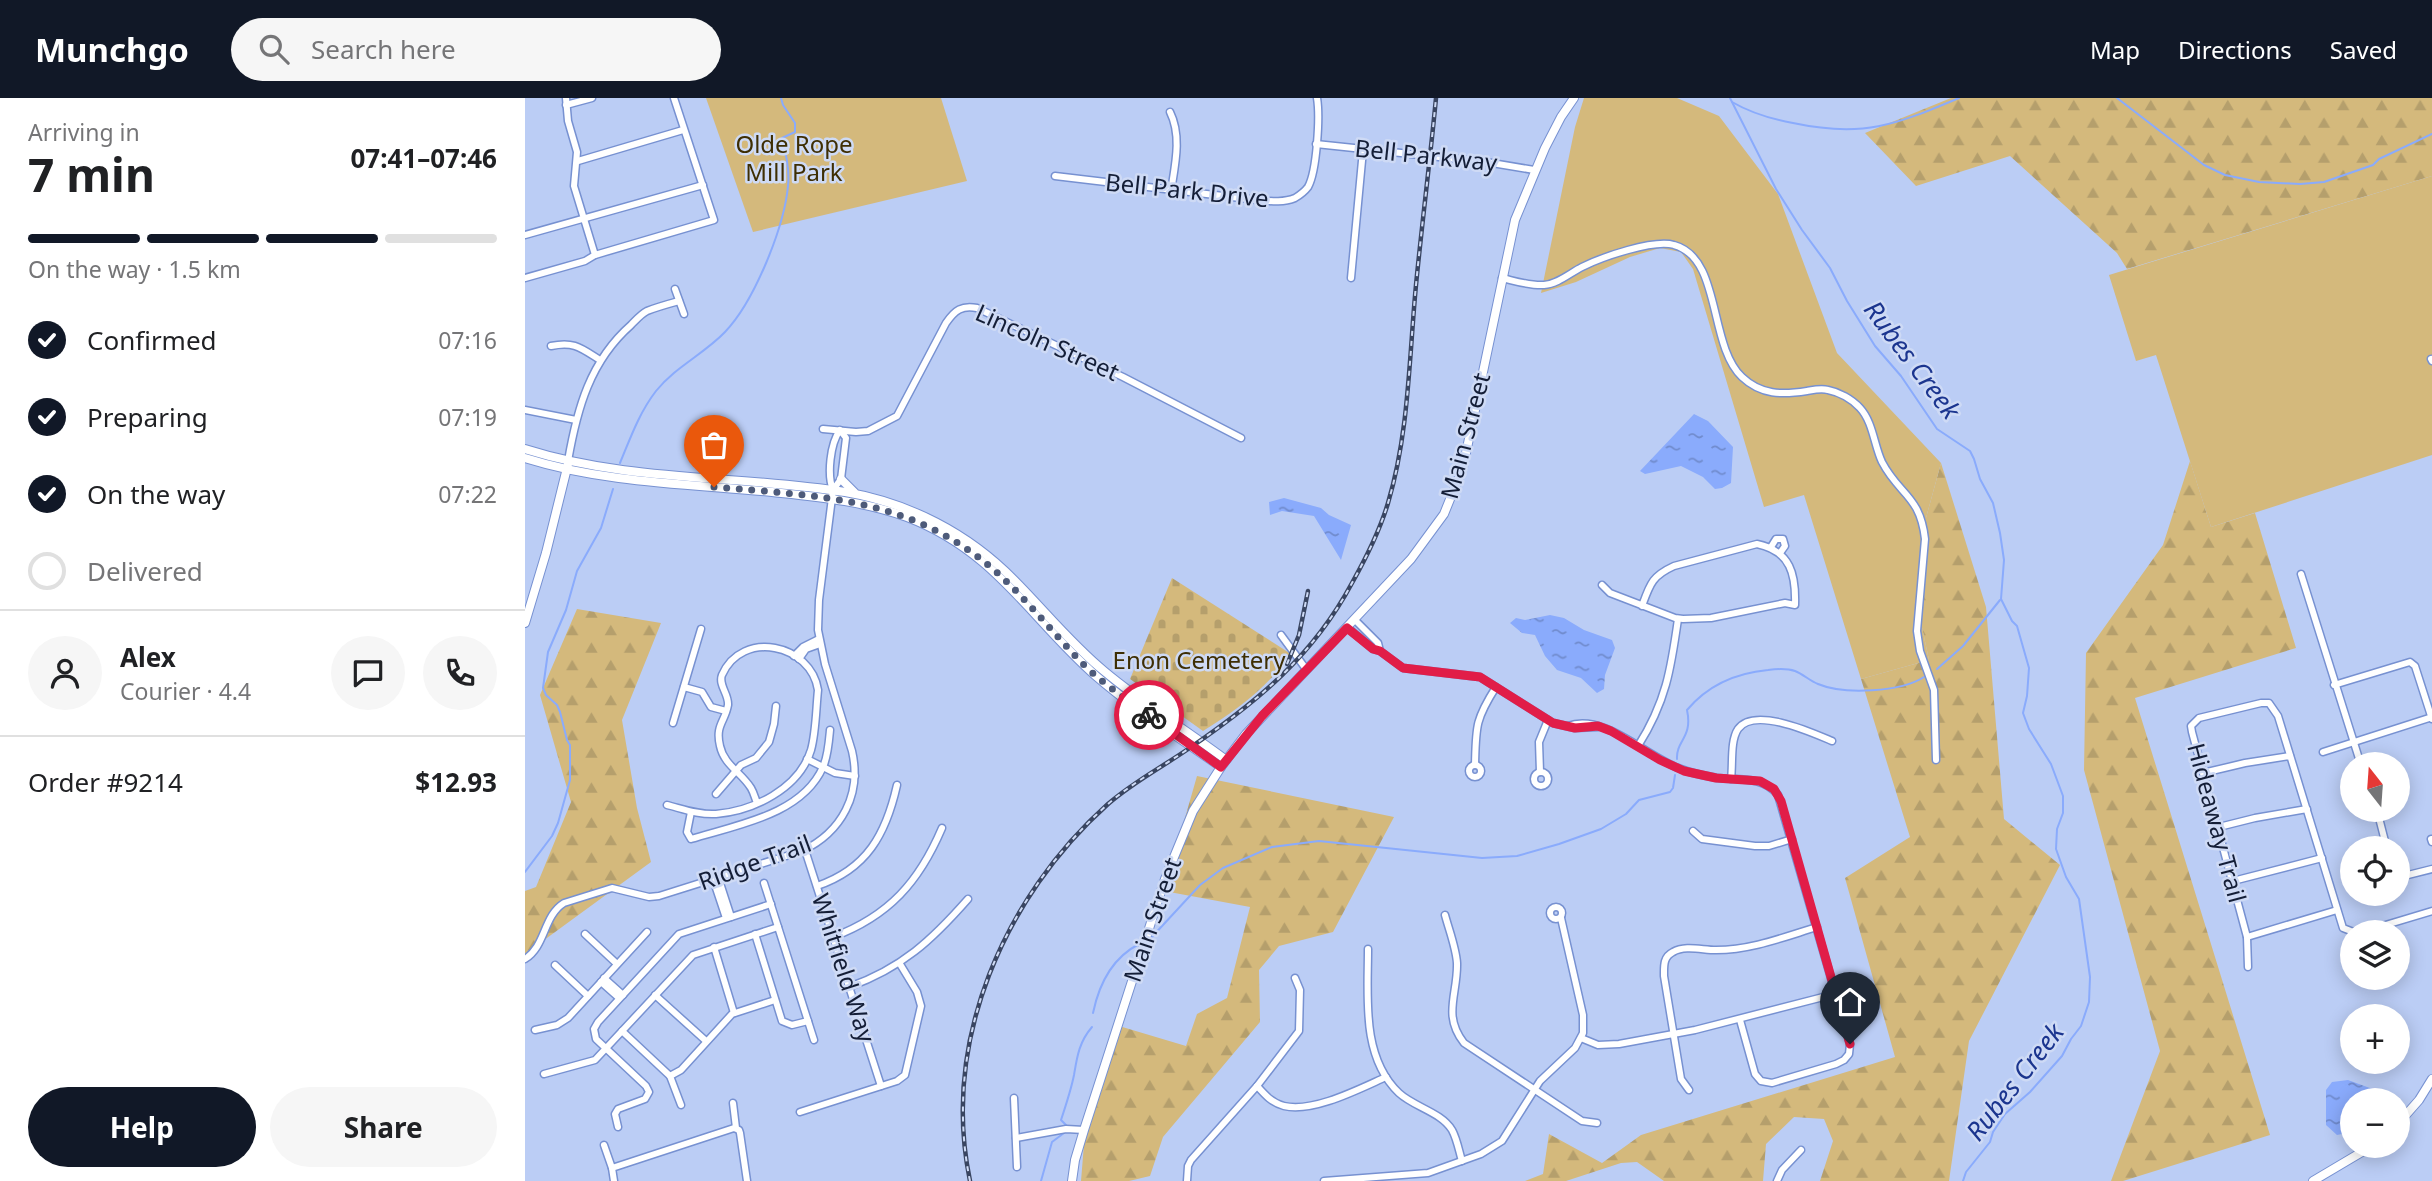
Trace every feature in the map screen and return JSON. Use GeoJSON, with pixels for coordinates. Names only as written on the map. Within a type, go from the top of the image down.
{"type":"FeatureCollection","features":[{"type":"Feature","properties":{"kind":"main road","name":"Main Street"},"geometry":{"type":"LineString","coordinates":[[1072,1181],[1084,1130],[1174,853],[1193,811],[1223,763],[1246,734],[1355,620],[1434,530],[1454,493],[1463,467],[1515,220],[1535,170],[1561,117],[1574,98]]}},
{"type":"Feature","properties":{"kind":"main road"},"geometry":{"type":"LineString","coordinates":[[525,449],[567,465]]}},
{"type":"Feature","properties":{"kind":"main road"},"geometry":{"type":"LineString","coordinates":[[525,458],[833,494],[856,494],[914,512],[947,528],[971,544],[1013,579],[1104,671],[1223,763]]}},
{"type":"Feature","properties":{"kind":"main road"},"geometry":{"type":"LineString","coordinates":[[525,624],[546,553],[567,465]]}},
{"type":"Feature","properties":{"kind":"main road"},"geometry":{"type":"LineString","coordinates":[[841,479],[856,494]]}},
{"type":"Feature","properties":{"kind":"main road"},"geometry":{"type":"LineString","coordinates":[[833,494],[908,518],[944,534],[962,546],[1008,583],[1098,677],[1223,763]]}},
{"type":"Feature","properties":{"kind":"main road"},"geometry":{"type":"LineString","coordinates":[[2410,1112],[2428,1095],[2432,1079]]}},
{"type":"Feature","properties":{"kind":"main road"},"geometry":{"type":"LineString","coordinates":[[2313,1181],[2352,1158]]}},
{"type":"Feature","properties":{"kind":"street"},"geometry":{"type":"LineString","coordinates":[[592,98],[566,102],[577,161],[575,186],[595,255]]}},
{"type":"Feature","properties":{"kind":"street"},"geometry":{"type":"LineString","coordinates":[[525,278],[714,220],[674,98]]}},
{"type":"Feature","properties":{"kind":"street","name":"Bell Park Drive"},"geometry":{"type":"LineString","coordinates":[[1055,176],[1171,191],[1279,201],[1293,199],[1307,187],[1316,144],[1317,98]]}},
{"type":"Feature","properties":{"kind":"street"},"geometry":{"type":"LineString","coordinates":[[1170,112],[1177,125],[1171,191]]}},
{"type":"Feature","properties":{"kind":"street"},"geometry":{"type":"LineString","coordinates":[[577,161],[683,130]]}},
{"type":"Feature","properties":{"kind":"street","name":"Bell Parkway"},"geometry":{"type":"LineString","coordinates":[[1316,144],[1486,162],[1535,170]]}},
{"type":"Feature","properties":{"kind":"street"},"geometry":{"type":"LineString","coordinates":[[1351,278],[1363,150]]}},
{"type":"Feature","properties":{"kind":"street"},"geometry":{"type":"LineString","coordinates":[[525,235],[703,185]]}},
{"type":"Feature","properties":{"kind":"street"},"geometry":{"type":"LineString","coordinates":[[1502,278],[1543,285],[1610,257],[1660,243],[1677,245],[1692,255],[1702,268],[1727,355],[1743,378],[1758,388],[1773,393],[1788,394],[1827,389],[1857,405],[1867,418],[1884,465],[1914,503],[1923,525],[1925,539],[1917,631],[1920,650],[1934,690],[1935,760]]}},
{"type":"Feature","properties":{"kind":"street"},"geometry":{"type":"LineString","coordinates":[[675,289],[684,314]]}},
{"type":"Feature","properties":{"kind":"street"},"geometry":{"type":"LineString","coordinates":[[567,465],[585,391],[600,360],[619,336],[645,312],[678,301]]}},
{"type":"Feature","properties":{"kind":"street","name":"Lincoln Street"},"geometry":{"type":"LineString","coordinates":[[823,429],[868,431],[897,416],[946,323],[954,312],[968,306],[1123,377],[1241,438]]}},
{"type":"Feature","properties":{"kind":"street"},"geometry":{"type":"LineString","coordinates":[[551,346],[566,343],[579,347],[600,360]]}},
{"type":"Feature","properties":{"kind":"street"},"geometry":{"type":"LineString","coordinates":[[525,410],[576,420]]}},
{"type":"Feature","properties":{"kind":"street"},"geometry":{"type":"LineString","coordinates":[[833,494],[841,479],[846,438],[840,430]]}},
{"type":"Feature","properties":{"kind":"street","name":"Ridge Trail"},"geometry":{"type":"LineString","coordinates":[[525,959],[537,948],[550,920],[564,903],[612,888],[659,897],[806,850],[839,822],[850,803],[855,776],[852,751],[819,641],[818,610],[833,494],[830,482],[834,438],[840,430]]}},
{"type":"Feature","properties":{"kind":"street"},"geometry":{"type":"LineString","coordinates":[[1771,547],[1776,539],[1783,539],[1785,546],[1780,553]]}},
{"type":"Feature","properties":{"kind":"street"},"geometry":{"type":"LineString","coordinates":[[1602,585],[1610,593],[1642,606],[1678,619],[1711,618],[1785,603],[1795,606],[1793,574],[1780,553],[1771,547],[1757,544],[1674,566],[1661,572],[1651,580],[1642,606]]}},
{"type":"Feature","properties":{"kind":"street"},"geometry":{"type":"LineString","coordinates":[[2301,574],[2356,752]]}},
{"type":"Feature","properties":{"kind":"street"},"geometry":{"type":"LineString","coordinates":[[1638,746],[1656,715],[1668,682],[1678,619]]}},
{"type":"Feature","properties":{"kind":"street"},"geometry":{"type":"LineString","coordinates":[[1355,620],[1378,643],[1380,651]]}},
{"type":"Feature","properties":{"kind":"street"},"geometry":{"type":"LineString","coordinates":[[1347,628],[1403,668],[1480,677],[1548,720],[1575,728],[1598,726],[1619,734],[1660,760],[1684,771],[1753,780],[1774,789],[1781,801],[1817,927],[1850,1044],[1849,1054],[1844,1060],[1821,1070],[1772,1083],[1761,1081],[1755,1074],[1740,1020]]}},
{"type":"Feature","properties":{"kind":"street"},"geometry":{"type":"LineString","coordinates":[[673,723],[701,629]]}},
{"type":"Feature","properties":{"kind":"street"},"geometry":{"type":"LineString","coordinates":[[1281,635],[1306,669]]}},
{"type":"Feature","properties":{"kind":"street"},"geometry":{"type":"LineString","coordinates":[[796,658],[819,641]]}},
{"type":"Feature","properties":{"kind":"street"},"geometry":{"type":"LineString","coordinates":[[667,805],[691,812],[715,814],[757,803],[779,792],[795,778],[811,749],[818,690],[806,664],[782,648],[772,646],[758,648],[732,660],[721,676],[721,683],[728,697],[718,731],[722,755],[752,789],[757,803]]}},
{"type":"Feature","properties":{"kind":"street"},"geometry":{"type":"LineString","coordinates":[[2323,752],[2432,718],[2415,666],[2410,662],[2334,685]]}},
{"type":"Feature","properties":{"kind":"street"},"geometry":{"type":"LineString","coordinates":[[684,687],[702,692],[711,707],[726,711]]}},
{"type":"Feature","properties":{"kind":"street"},"geometry":{"type":"LineString","coordinates":[[1475,765],[1478,720],[1496,687]]}},
{"type":"Feature","properties":{"kind":"street","name":"Hideaway Trail"},"geometry":{"type":"LineString","coordinates":[[2269,703],[2278,716],[2290,756],[2337,910],[2247,937],[2191,726],[2194,721],[2253,704],[2269,703]]}},
{"type":"Feature","properties":{"kind":"street"},"geometry":{"type":"LineString","coordinates":[[716,794],[741,765],[756,758],[769,742],[776,706]]}},
{"type":"Feature","properties":{"kind":"street"},"geometry":{"type":"LineString","coordinates":[[1540,772],[1538,748],[1548,720]]}},
{"type":"Feature","properties":{"kind":"street"},"geometry":{"type":"LineString","coordinates":[[1731,779],[1736,735],[1739,727],[1747,722],[1792,725],[1832,741]]}},
{"type":"Feature","properties":{"kind":"street"},"geometry":{"type":"LineString","coordinates":[[691,812],[687,832],[691,839],[782,810],[801,797],[823,767],[830,730]]}},
{"type":"Feature","properties":{"kind":"street"},"geometry":{"type":"LineString","coordinates":[[2203,773],[2245,762],[2290,756]]}},
{"type":"Feature","properties":{"kind":"street"},"geometry":{"type":"LineString","coordinates":[[807,759],[841,775],[855,776]]}},
{"type":"Feature","properties":{"kind":"street"},"geometry":{"type":"LineString","coordinates":[[817,886],[847,872],[870,850],[887,821],[897,785]]}},
{"type":"Feature","properties":{"kind":"street"},"geometry":{"type":"LineString","coordinates":[[2219,827],[2307,809]]}},
{"type":"Feature","properties":{"kind":"street"},"geometry":{"type":"LineString","coordinates":[[833,937],[871,919],[904,892],[924,865],[942,828]]}},
{"type":"Feature","properties":{"kind":"street"},"geometry":{"type":"LineString","coordinates":[[1693,831],[1702,839],[1755,846],[1769,846],[1792,839]]}},
{"type":"Feature","properties":{"kind":"street","name":"Whitfield Way"},"geometry":{"type":"LineString","coordinates":[[806,850],[881,1086]]}},
{"type":"Feature","properties":{"kind":"street"},"geometry":{"type":"LineString","coordinates":[[2233,881],[2322,858]]}},
{"type":"Feature","properties":{"kind":"street"},"geometry":{"type":"LineString","coordinates":[[2410,874],[2432,869]]}},
{"type":"Feature","properties":{"kind":"street"},"geometry":{"type":"LineString","coordinates":[[716,878],[729,918]]}},
{"type":"Feature","properties":{"kind":"street"},"geometry":{"type":"LineString","coordinates":[[764,883],[814,1040]]}},
{"type":"Feature","properties":{"kind":"street"},"geometry":{"type":"LineString","coordinates":[[849,987],[900,964],[936,935],[968,899]]}},
{"type":"Feature","properties":{"kind":"street"},"geometry":{"type":"LineString","coordinates":[[618,1127],[615,1116],[617,1111],[645,1099],[649,1092],[594,1035],[595,1026],[679,934],[771,904]]}},
{"type":"Feature","properties":{"kind":"street"},"geometry":{"type":"LineString","coordinates":[[2337,910],[2340,920]]}},
{"type":"Feature","properties":{"kind":"street"},"geometry":{"type":"LineString","coordinates":[[2402,920],[2432,911]]}},
{"type":"Feature","properties":{"kind":"street"},"geometry":{"type":"LineString","coordinates":[[1445,915],[1457,962],[1451,1019],[1456,1033],[1464,1043],[1582,1121],[1597,1123]]}},
{"type":"Feature","properties":{"kind":"street"},"geometry":{"type":"LineString","coordinates":[[1324,1181],[1428,1172],[1481,1154],[1502,1141],[1534,1089],[1546,1074],[1575,1048],[1581,1038],[1583,1015],[1560,918]]}},
{"type":"Feature","properties":{"kind":"street"},"geometry":{"type":"LineString","coordinates":[[544,1074],[589,1063],[606,1049],[693,955],[778,927]]}},
{"type":"Feature","properties":{"kind":"street"},"geometry":{"type":"LineString","coordinates":[[1689,1090],[1682,1079],[1664,976],[1667,956],[1681,948],[1736,949],[1756,946],[1817,927]]}},
{"type":"Feature","properties":{"kind":"street"},"geometry":{"type":"LineString","coordinates":[[535,1030],[563,1021],[647,932]]}},
{"type":"Feature","properties":{"kind":"street"},"geometry":{"type":"LineString","coordinates":[[585,934],[617,964]]}},
{"type":"Feature","properties":{"kind":"street"},"geometry":{"type":"LineString","coordinates":[[755,934],[775,1000],[785,1023],[796,1025],[808,1021]]}},
{"type":"Feature","properties":{"kind":"street"},"geometry":{"type":"LineString","coordinates":[[2247,937],[2248,967]]}},
{"type":"Feature","properties":{"kind":"street"},"geometry":{"type":"LineString","coordinates":[[713,947],[734,1013]]}},
{"type":"Feature","properties":{"kind":"street"},"geometry":{"type":"LineString","coordinates":[[1369,949],[1368,1015],[1371,1038],[1386,1077],[1401,1095],[1447,1123],[1453,1132],[1462,1161]]}},
{"type":"Feature","properties":{"kind":"street"},"geometry":{"type":"LineString","coordinates":[[800,1112],[897,1081],[905,1075],[921,1011],[920,997],[900,964]]}},
{"type":"Feature","properties":{"kind":"street"},"geometry":{"type":"LineString","coordinates":[[555,965],[588,996]]}},
{"type":"Feature","properties":{"kind":"street"},"geometry":{"type":"LineString","coordinates":[[1187,1181],[1191,1160],[1257,1086],[1299,1031],[1300,990],[1295,978]]}},
{"type":"Feature","properties":{"kind":"street"},"geometry":{"type":"LineString","coordinates":[[602,980],[621,997]]}},
{"type":"Feature","properties":{"kind":"street"},"geometry":{"type":"LineString","coordinates":[[1581,1038],[1591,1043],[1607,1045],[1674,1034],[1740,1020],[1835,994]]}},
{"type":"Feature","properties":{"kind":"street"},"geometry":{"type":"LineString","coordinates":[[656,995],[706,1041]]}},
{"type":"Feature","properties":{"kind":"street"},"geometry":{"type":"LineString","coordinates":[[670,1076],[681,1070],[734,1013],[775,1000]]}},
{"type":"Feature","properties":{"kind":"street"},"geometry":{"type":"LineString","coordinates":[[622,1031],[670,1076],[681,1105]]}},
{"type":"Feature","properties":{"kind":"street"},"geometry":{"type":"LineString","coordinates":[[1257,1086],[1269,1099],[1295,1107],[1342,1096],[1386,1077]]}},
{"type":"Feature","properties":{"kind":"street"},"geometry":{"type":"LineString","coordinates":[[1014,1098],[1017,1167]]}},
{"type":"Feature","properties":{"kind":"street"},"geometry":{"type":"LineString","coordinates":[[733,1103],[736,1128],[740,1133],[744,1180]]}},
{"type":"Feature","properties":{"kind":"street"},"geometry":{"type":"LineString","coordinates":[[612,1168],[725,1129],[736,1128]]}},
{"type":"Feature","properties":{"kind":"street"},"geometry":{"type":"LineString","coordinates":[[1016,1138],[1066,1129],[1084,1130]]}},
{"type":"Feature","properties":{"kind":"street"},"geometry":{"type":"LineString","coordinates":[[604,1145],[614,1181]]}},
{"type":"Feature","properties":{"kind":"street"},"geometry":{"type":"LineString","coordinates":[[1777,1181],[1782,1170],[1801,1150]]}},
{"type":"Feature","properties":{"kind":"green space","name":"Olde Rope Mill Park"},"geometry":{"type":"Polygon","coordinates":[[[706,98],[941,98],[967,181],[753,232],[706,98]]]}},
{"type":"Feature","properties":{"kind":"green space"},"geometry":{"type":"Polygon","coordinates":[[[1584,98],[1677,98],[1719,116],[1778,194],[1837,353],[1941,463],[1923,529],[1920,618],[1929,660],[1861,679],[1804,495],[1764,507],[1693,269],[1681,252],[1660,248],[1630,257],[1576,282],[1541,293],[1575,127],[1584,98]]]}},
{"type":"Feature","properties":{"kind":"green space"},"geometry":{"type":"Polygon","coordinates":[[[1951,98],[2432,98],[2432,176],[2127,269],[2117,253],[2010,156],[1916,186],[1865,133],[1951,98]]]}},
{"type":"Feature","properties":{"kind":"green space"},"geometry":{"type":"Polygon","coordinates":[[[2432,176],[2432,455],[2211,527],[2156,355],[2136,361],[2109,275],[2432,176]]]}},
{"type":"Feature","properties":{"kind":"green space"},"geometry":{"type":"Polygon","coordinates":[[[2190,461],[2211,527],[2255,513],[2296,648],[2135,698],[2270,1135],[2123,1181],[2111,1181],[2160,1051],[2084,770],[2086,653],[2163,545],[2190,461]]]}},
{"type":"Feature","properties":{"kind":"green space"},"geometry":{"type":"Polygon","coordinates":[[[1941,463],[1986,607],[2004,819],[2060,865],[1969,1041],[1949,1181],[1820,1181],[1833,1141],[1824,1119],[1794,1117],[1766,1144],[1763,1181],[1664,1181],[1637,1162],[1621,1163],[1566,1181],[1525,1181],[1543,1174],[1549,1134],[1602,1163],[1641,1135],[1895,1057],[1845,878],[1910,837],[1861,679],[1929,660],[1920,618],[1923,529],[1941,463]]]}},
{"type":"Feature","properties":{"kind":"green space","name":"Enon Cemetery"},"geometry":{"type":"Polygon","coordinates":[[[1172,578],[1291,654],[1251,697],[1203,731],[1130,679],[1172,578]]]}},
{"type":"Feature","properties":{"kind":"green space"},"geometry":{"type":"Polygon","coordinates":[[[577,609],[661,623],[622,720],[637,808],[651,862],[525,954],[525,891],[536,887],[571,802],[540,695],[577,609]]]}},
{"type":"Feature","properties":{"kind":"green space"},"geometry":{"type":"Polygon","coordinates":[[[1197,776],[1394,817],[1333,932],[1279,946],[1259,970],[1260,1022],[1163,1137],[1150,1176],[1129,1181],[1081,1181],[1085,1132],[1119,1026],[1186,1046],[1197,1014],[1227,998],[1250,907],[1164,891],[1197,776]]]}},
{"type":"Feature","properties":{"kind":"water"},"geometry":{"type":"Polygon","coordinates":[[[1694,414],[1708,421],[1733,447],[1731,483],[1722,488],[1715,489],[1703,477],[1681,466],[1645,474],[1640,471],[1694,414]]]}},
{"type":"Feature","properties":{"kind":"water"},"geometry":{"type":"Polygon","coordinates":[[[1284,498],[1321,508],[1329,515],[1351,525],[1341,560],[1314,516],[1282,511],[1270,515],[1269,502],[1284,498]]]}},
{"type":"Feature","properties":{"kind":"water"},"geometry":{"type":"Polygon","coordinates":[[[1550,615],[1564,618],[1584,630],[1612,640],[1615,648],[1605,675],[1604,689],[1597,693],[1581,678],[1557,670],[1545,656],[1535,635],[1522,633],[1510,623],[1516,618],[1525,620],[1550,615]]]}},
{"type":"Feature","properties":{"kind":"water"},"geometry":{"type":"Polygon","coordinates":[[[2348,1080],[2370,1088],[2340,1088],[2340,1134],[2337,1135],[2326,1125],[2326,1090],[2332,1082],[2348,1080]]]}},
{"type":"Feature","properties":{"kind":"waterway"},"geometry":{"type":"LineString","coordinates":[[620,463],[650,399],[664,382],[725,332],[747,302],[766,264],[781,222],[788,186],[788,168],[782,138],[795,132],[795,123],[781,98]]}},
{"type":"Feature","properties":{"kind":"waterway","name":"Rubes Creek"},"geometry":{"type":"LineString","coordinates":[[1730,98],[1776,189],[1830,268],[1875,346],[1901,376],[1937,429],[1970,451],[1974,459],[1980,479],[1993,503],[2000,533],[2004,560],[2001,599],[2017,626],[2029,668],[2023,713],[2029,729],[2051,764],[2063,796],[2063,813],[2057,829],[2056,849],[2066,877],[2079,899],[2090,977],[2089,1002],[2081,1026],[2062,1056],[2030,1092],[2005,1114],[1990,1142],[1966,1172],[1963,1181]]}},
{"type":"Feature","properties":{"kind":"waterway"},"geometry":{"type":"LineString","coordinates":[[1732,102],[1777,120],[1818,127],[1859,129],[1897,122],[1959,98]]}},
{"type":"Feature","properties":{"kind":"waterway"},"geometry":{"type":"LineString","coordinates":[[2117,98],[2204,165],[2225,175],[2259,182],[2324,182],[2373,165],[2379,159],[2432,134]]}},
{"type":"Feature","properties":{"kind":"waterway"},"geometry":{"type":"LineString","coordinates":[[525,872],[552,836],[570,780],[570,745],[557,705],[546,695],[543,688],[548,652],[566,610],[577,571],[601,528],[613,489]]}},
{"type":"Feature","properties":{"kind":"waterway"},"geometry":{"type":"LineString","coordinates":[[1937,669],[1963,646],[2000,600]]}},
{"type":"Feature","properties":{"kind":"waterway"},"geometry":{"type":"LineString","coordinates":[[1677,759],[1688,727],[1687,710],[1713,687],[1734,677],[1788,669],[1815,683],[1857,691],[1887,689],[1924,677]]}},
{"type":"Feature","properties":{"kind":"waterway"},"geometry":{"type":"LineString","coordinates":[[1151,938],[1200,885],[1223,868],[1272,847],[1319,841],[1482,858],[1517,856],[1601,829],[1626,814],[1639,800],[1670,792],[1675,775]]}},
{"type":"Feature","properties":{"kind":"waterway"},"geometry":{"type":"LineString","coordinates":[[1093,1013],[1108,973],[1121,957],[1139,944]]}},
{"type":"Feature","properties":{"kind":"waterway"},"geometry":{"type":"LineString","coordinates":[[1066,1125],[1061,1120],[1081,1044],[1092,1027]]}},
{"type":"Feature","properties":{"kind":"waterway"},"geometry":{"type":"LineString","coordinates":[[1041,1181],[1052,1142],[1064,1133]]}},
{"type":"Feature","properties":{"kind":"railway"},"geometry":{"type":"LineString","coordinates":[[970,1181],[963,1128],[965,1076],[973,1025],[989,975],[1011,927],[1038,882],[1071,841],[1108,804],[1216,730],[1261,694],[1302,655],[1337,609],[1377,534],[1395,477],[1404,423],[1436,98]]}},
{"type":"Feature","properties":{"kind":"railway"},"geometry":{"type":"LineString","coordinates":[[1287,664],[1299,635],[1308,591]]}},
{"type":"Feature","properties":{"kind":"way so far"},"geometry":{"type":"LineString","coordinates":[[714,487],[832,498],[863,504],[908,518],[944,534],[1008,583],[1083,664],[1149,715]]}},
{"type":"Feature","properties":{"kind":"route"},"geometry":{"type":"LineString","coordinates":[[1149,715],[1221,767],[1262,716],[1347,628],[1403,668],[1480,677],[1553,723],[1575,728],[1598,726],[1619,734],[1660,760],[1684,771],[1716,778],[1760,781],[1774,789],[1781,801],[1850,1044]]}}]}
